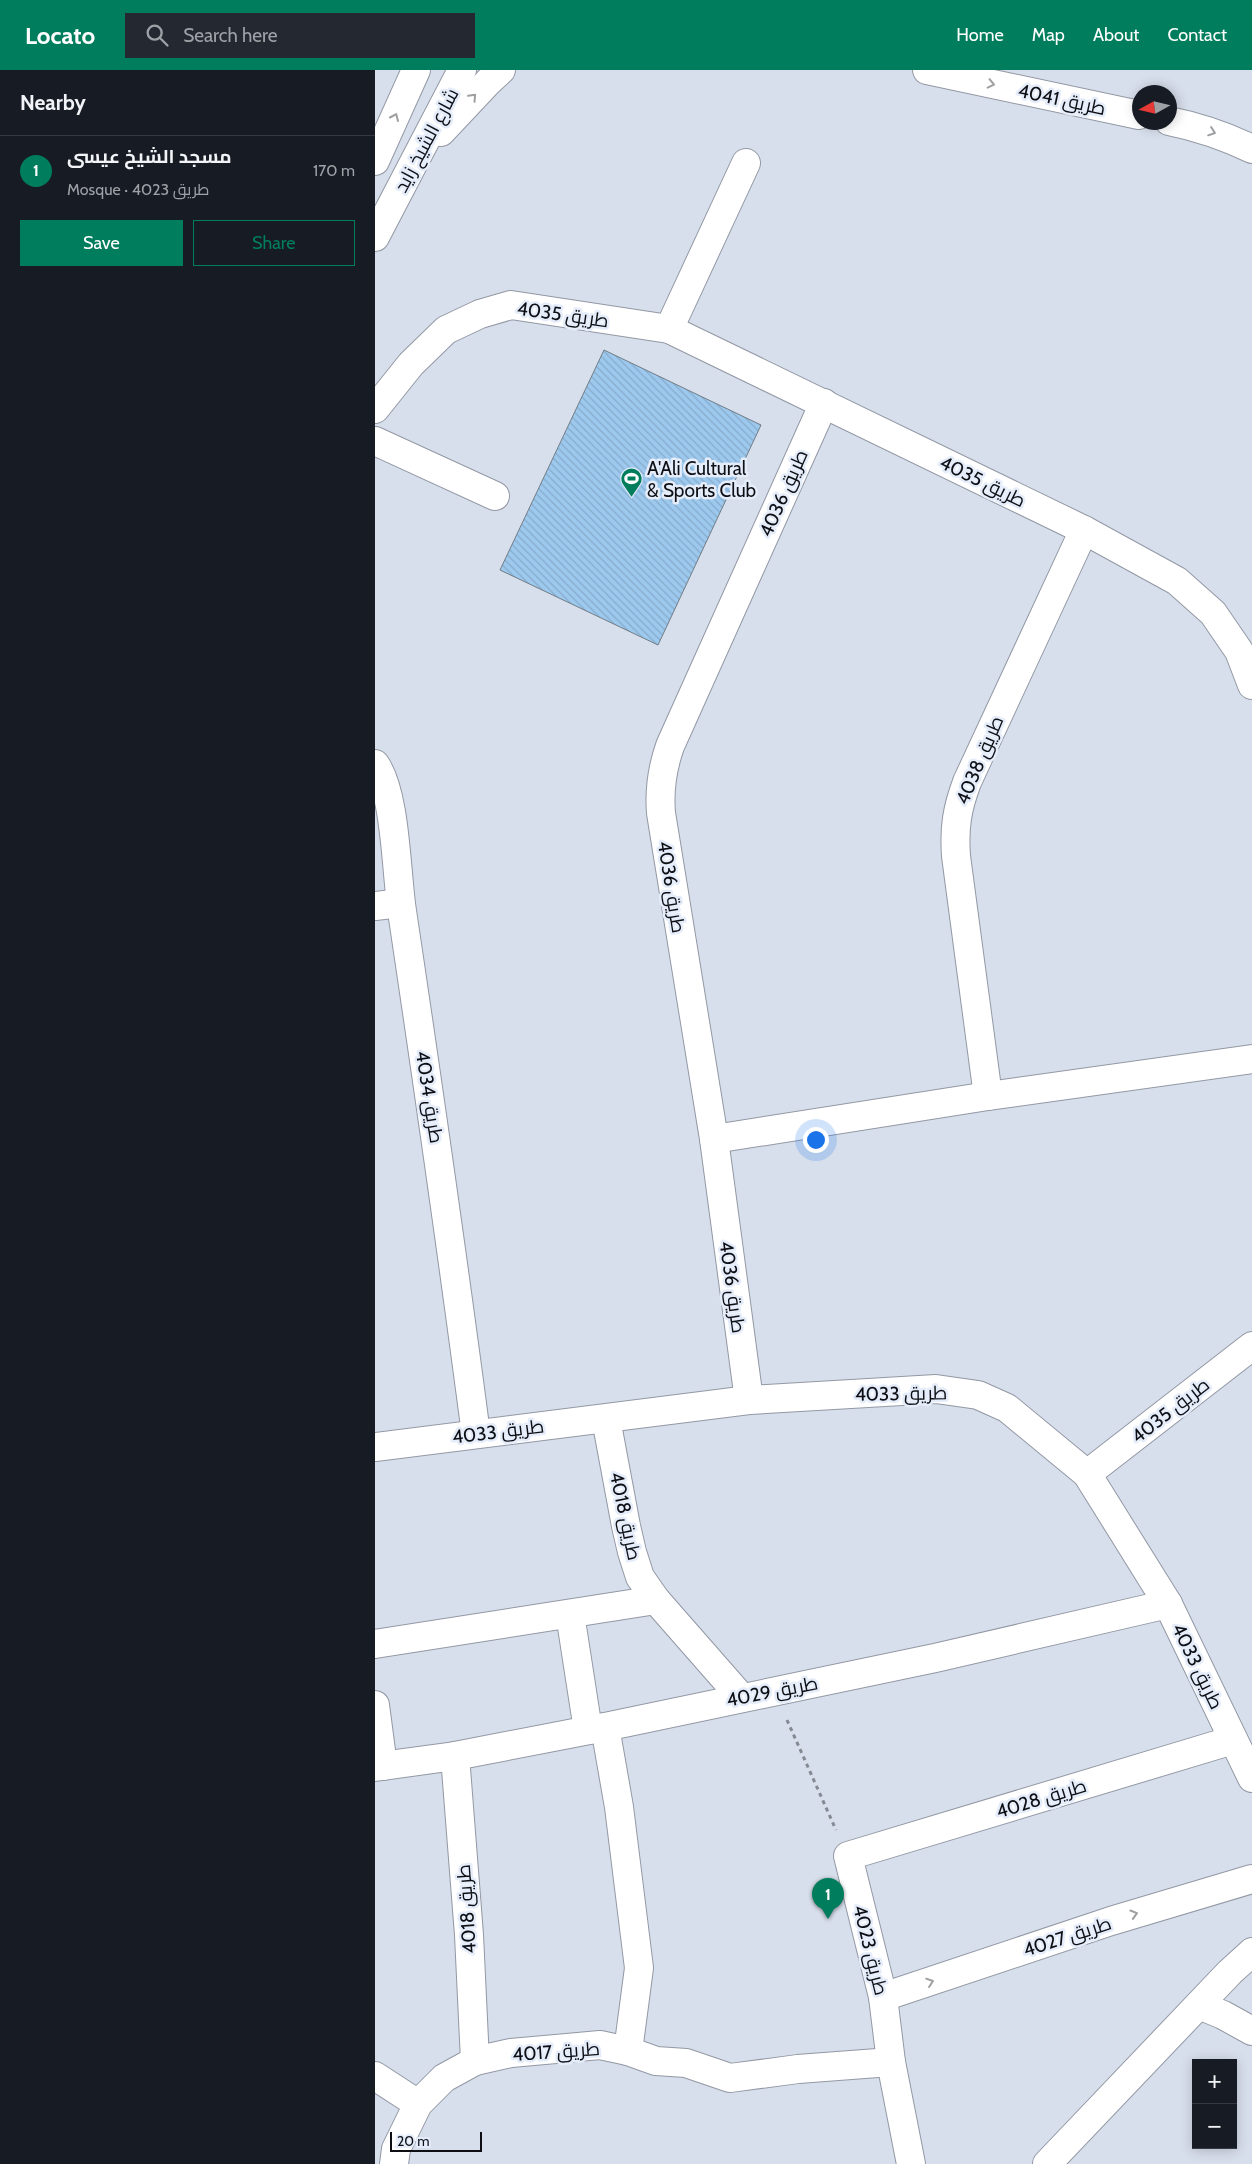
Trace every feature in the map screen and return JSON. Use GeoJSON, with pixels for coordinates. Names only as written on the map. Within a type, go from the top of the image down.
{"type":"FeatureCollection","features":[{"type":"Feature","properties":{"kind":"street"},"geometry":{"type":"LineString","coordinates":[[375,162],[416,70]]}},
{"type":"Feature","properties":{"kind":"street","name":"شارع الشيخ زايد"},"geometry":{"type":"LineString","coordinates":[[375,237],[462,70]]}},
{"type":"Feature","properties":{"kind":"street"},"geometry":{"type":"LineString","coordinates":[[416,158],[501,70]]}},
{"type":"Feature","properties":{"kind":"street","name":"طريق 4041"},"geometry":{"type":"LineString","coordinates":[[927,70],[1132,114]]}},
{"type":"Feature","properties":{"kind":"street"},"geometry":{"type":"LineString","coordinates":[[1177,123],[1203,129],[1252,149]]}},
{"type":"Feature","properties":{"kind":"street"},"geometry":{"type":"LineString","coordinates":[[669,329],[746,163]]}},
{"type":"Feature","properties":{"kind":"street","name":"طريق 4035"},"geometry":{"type":"LineString","coordinates":[[375,408],[411,364],[446,330],[480,314],[511,305],[669,329],[1084,530],[1177,581],[1213,613],[1239,650],[1252,685]]}},
{"type":"Feature","properties":{"kind":"street","name":"طريق 4036"},"geometry":{"type":"LineString","coordinates":[[749,1400],[714,1139],[659,792],[662,771],[670,746],[824,404]]}},
{"type":"Feature","properties":{"kind":"street"},"geometry":{"type":"LineString","coordinates":[[375,441],[495,496]]}},
{"type":"Feature","properties":{"kind":"street","name":"طريق 4038"},"geometry":{"type":"LineString","coordinates":[[989,1096],[956,856],[954,831],[957,810],[967,782],[1084,530]]}},
{"type":"Feature","properties":{"kind":"street","name":"طريق 4034"},"geometry":{"type":"LineString","coordinates":[[375,764],[382,774],[390,807],[388,905],[442,1176],[476,1434]]}},
{"type":"Feature","properties":{"kind":"street"},"geometry":{"type":"LineString","coordinates":[[714,1139],[989,1096],[1252,1059]]}},
{"type":"Feature","properties":{"kind":"street","name":"طريق 4035"},"geometry":{"type":"LineString","coordinates":[[1087,1474],[1252,1346]]}},
{"type":"Feature","properties":{"kind":"street","name":"طريق 4033"},"geometry":{"type":"LineString","coordinates":[[375,1447],[749,1400],[936,1389],[978,1395],[1007,1408],[1087,1474],[1168,1604],[1252,1778]]}},
{"type":"Feature","properties":{"kind":"street","name":"طريق 4018"},"geometry":{"type":"LineString","coordinates":[[606,1419],[632,1552],[640,1577],[656,1600],[741,1697]]}},
{"type":"Feature","properties":{"kind":"street"},"geometry":{"type":"LineString","coordinates":[[375,1644],[656,1600]]}},
{"type":"Feature","properties":{"kind":"street","name":"طريق 4029"},"geometry":{"type":"LineString","coordinates":[[379,1767],[455,1756],[597,1728],[935,1658],[1168,1604]]}},
{"type":"Feature","properties":{"kind":"street","name":"طريق 4017"},"geometry":{"type":"LineString","coordinates":[[394,2164],[396,2149],[418,2104],[444,2078],[475,2061],[511,2053],[600,2044],[628,2051],[639,1968],[619,1806],[597,1728],[570,1614]]}},
{"type":"Feature","properties":{"kind":"street"},"geometry":{"type":"LineString","coordinates":[[375,1705],[379,1767]]}},
{"type":"Feature","properties":{"kind":"street","name":"طريق 4028"},"geometry":{"type":"LineString","coordinates":[[848,1856],[1233,1740]]}},
{"type":"Feature","properties":{"kind":"street","name":"طريق 4018"},"geometry":{"type":"LineString","coordinates":[[455,1756],[469,1935],[475,2061]]}},
{"type":"Feature","properties":{"kind":"street","name":"طريق 4023"},"geometry":{"type":"LineString","coordinates":[[848,1856],[883,1997],[891,2062],[911,2164]]}},
{"type":"Feature","properties":{"kind":"street","name":"طريق 4027"},"geometry":{"type":"LineString","coordinates":[[883,1997],[1111,1921],[1252,1879]]}},
{"type":"Feature","properties":{"kind":"street"},"geometry":{"type":"LineString","coordinates":[[1047,2164],[1230,1972],[1252,1952]]}},
{"type":"Feature","properties":{"kind":"street"},"geometry":{"type":"LineString","coordinates":[[1199,2005],[1223,2015],[1252,2031]]}},
{"type":"Feature","properties":{"kind":"street"},"geometry":{"type":"LineString","coordinates":[[628,2051],[657,2061],[686,2063],[730,2078],[798,2069],[891,2062]]}},
{"type":"Feature","properties":{"kind":"street"},"geometry":{"type":"LineString","coordinates":[[375,2076],[418,2104]]}},
{"type":"Feature","properties":{"kind":"path"},"geometry":{"type":"LineString","coordinates":[[774,1690],[848,1856]]}},
{"type":"Feature","properties":{"kind":"building","name":"A'Ali Cultural & Sports Club"},"geometry":{"type":"Polygon","coordinates":[[[604,350],[761,425],[658,645],[500,570],[604,350]]]}},
{"type":"Feature","properties":{"kind":"place","name":"A'Ali Cultural & Sports Club"},"geometry":{"type":"Point","coordinates":[631,498]}},
{"type":"Feature","properties":{"kind":"place","name":"مسجد الشيخ عيسى"},"geometry":{"type":"Point","coordinates":[828,1919]}}]}
